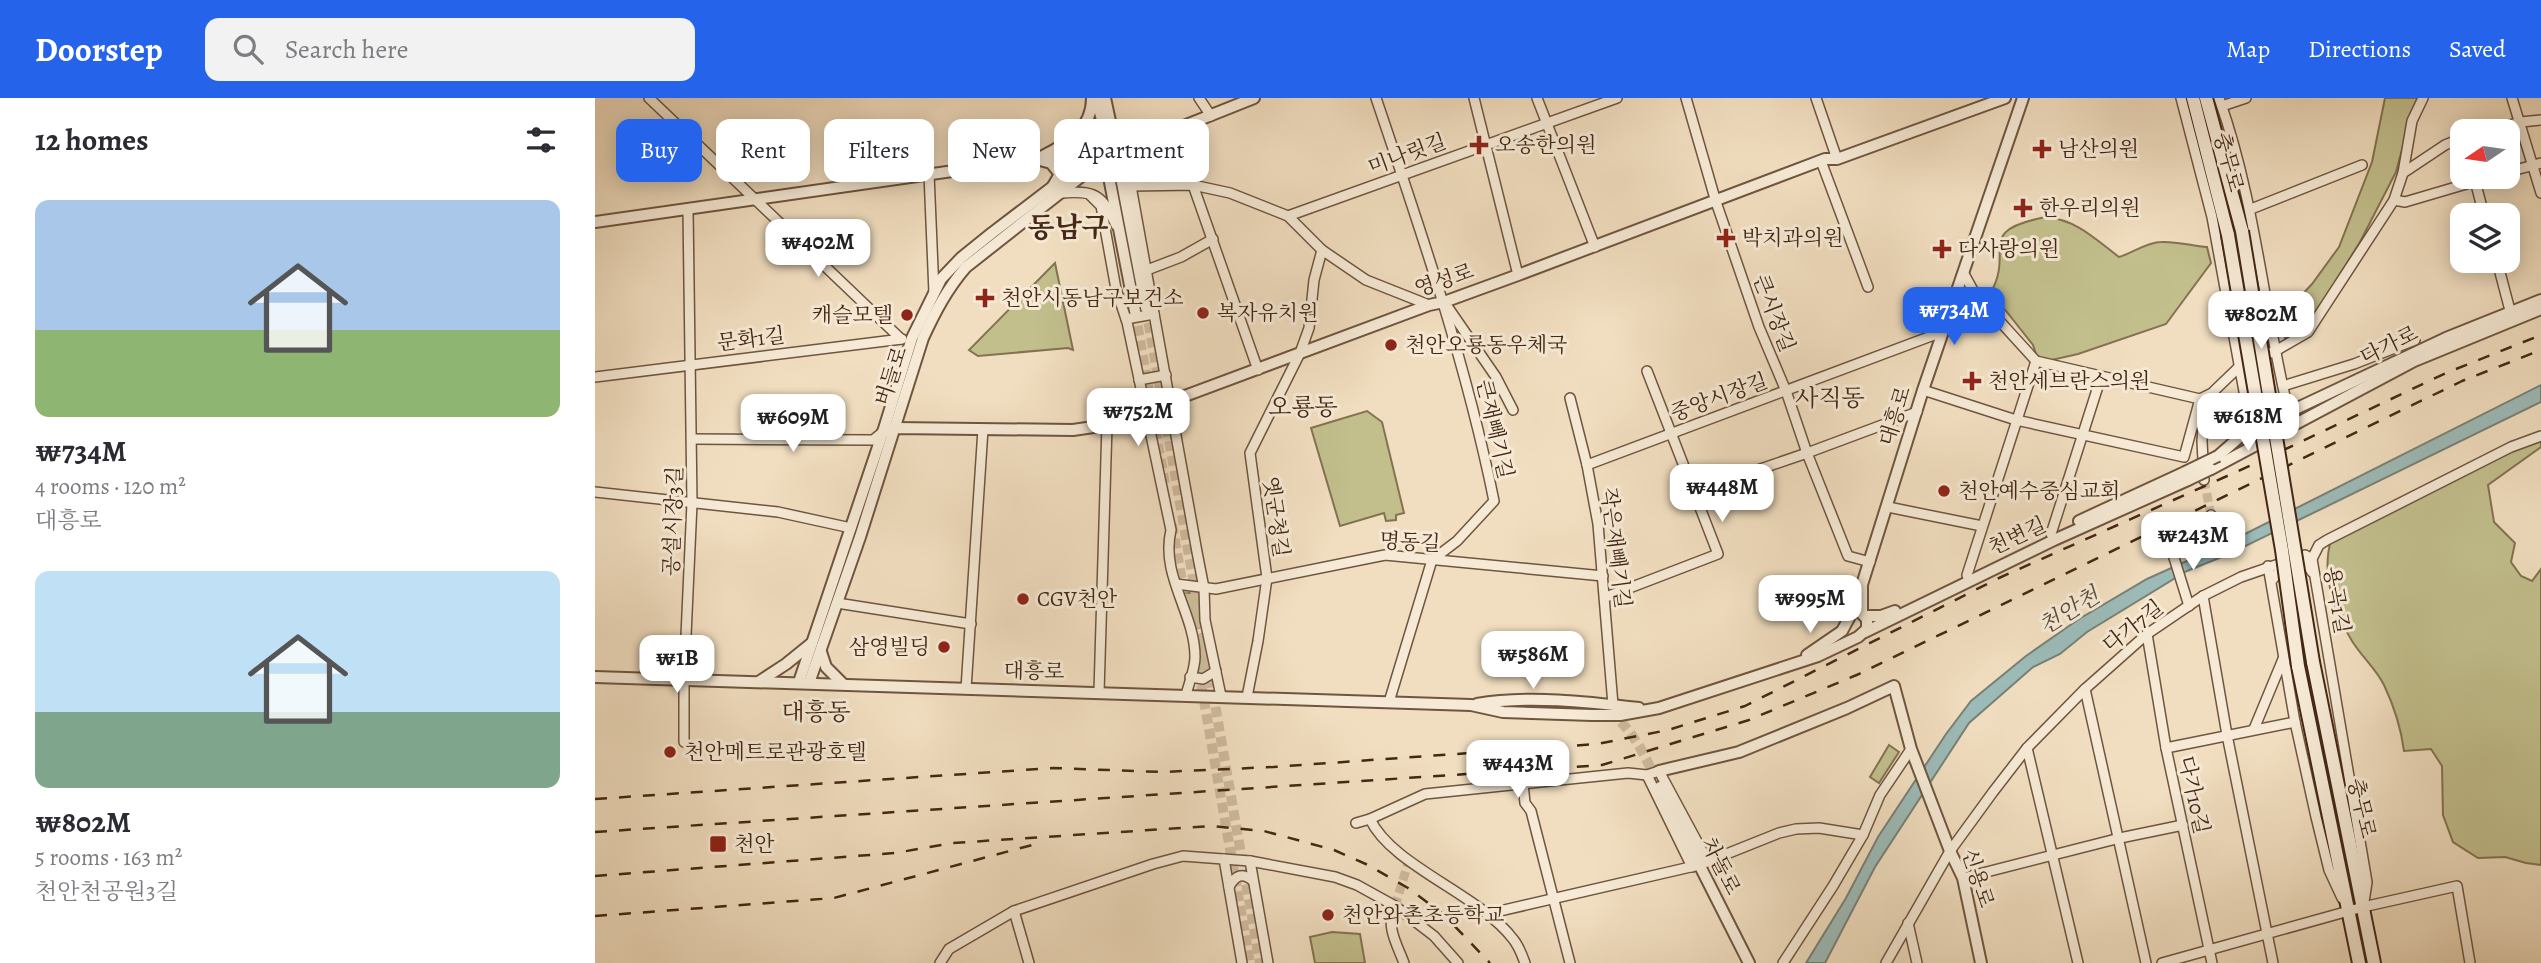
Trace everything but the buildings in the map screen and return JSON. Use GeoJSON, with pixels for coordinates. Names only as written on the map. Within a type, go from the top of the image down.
{"type":"FeatureCollection","features":[{"type":"Feature","properties":{"kind":"main road","name":"충무로"},"geometry":{"type":"LineString","coordinates":[[2193,98],[2228,235],[2282,550],[2298,666],[2359,963]]}},
{"type":"Feature","properties":{"kind":"main road","name":"충무로"},"geometry":{"type":"LineString","coordinates":[[2206,98],[2242,231],[2313,662],[2374,963]]}},
{"type":"Feature","properties":{"kind":"street"},"geometry":{"type":"LineString","coordinates":[[649,98],[754,199],[907,338]]}},
{"type":"Feature","properties":{"kind":"street"},"geometry":{"type":"LineString","coordinates":[[1094,98],[1101,119]]}},
{"type":"Feature","properties":{"kind":"street"},"geometry":{"type":"LineString","coordinates":[[1040,158],[1074,138],[1086,123],[1094,98]]}},
{"type":"Feature","properties":{"kind":"street"},"geometry":{"type":"LineString","coordinates":[[1105,98],[1110,119]]}},
{"type":"Feature","properties":{"kind":"street"},"geometry":{"type":"LineString","coordinates":[[1199,98],[1210,116]]}},
{"type":"Feature","properties":{"kind":"street"},"geometry":{"type":"LineString","coordinates":[[1202,119],[1254,98]]}},
{"type":"Feature","properties":{"kind":"street"},"geometry":{"type":"LineString","coordinates":[[1376,98],[1444,302],[1496,377],[1513,410]]}},
{"type":"Feature","properties":{"kind":"street"},"geometry":{"type":"LineString","coordinates":[[1474,98],[1518,275]]}},
{"type":"Feature","properties":{"kind":"street"},"geometry":{"type":"LineString","coordinates":[[1537,98],[1595,247]]}},
{"type":"Feature","properties":{"kind":"street","name":"미나릿길"},"geometry":{"type":"LineString","coordinates":[[1288,216],[1617,98]]}},
{"type":"Feature","properties":{"kind":"street","name":"큰시장길"},"geometry":{"type":"LineString","coordinates":[[1686,98],[1716,202],[1759,327],[1786,391],[1807,453],[1848,555],[1870,562]]}},
{"type":"Feature","properties":{"kind":"street"},"geometry":{"type":"LineString","coordinates":[[1816,98],[1837,159]]}},
{"type":"Feature","properties":{"kind":"street","name":"영성로"},"geometry":{"type":"LineString","coordinates":[[883,432],[895,428],[1073,430],[1107,425],[1429,305],[1444,302],[1595,247],[1821,161],[1837,159],[2005,98]]}},
{"type":"Feature","properties":{"kind":"street","name":"대흥로"},"geometry":{"type":"LineString","coordinates":[[1864,633],[1868,622],[1856,617],[1862,588],[1923,390],[2023,98]]}},
{"type":"Feature","properties":{"kind":"street"},"geometry":{"type":"LineString","coordinates":[[2181,98],[2205,183],[2254,446]]}},
{"type":"Feature","properties":{"kind":"street"},"geometry":{"type":"LineString","coordinates":[[2246,98],[2221,102],[2251,209],[2292,426]]}},
{"type":"Feature","properties":{"kind":"street"},"geometry":{"type":"LineString","coordinates":[[1964,274],[1975,294],[2036,361],[2200,399],[2214,391],[2240,366],[2277,351],[2308,332],[2394,200],[2403,173],[2412,121],[2423,98]]}},
{"type":"Feature","properties":{"kind":"street"},"geometry":{"type":"LineString","coordinates":[[2512,98],[2537,164],[2541,194]]}},
{"type":"Feature","properties":{"kind":"street"},"geometry":{"type":"LineString","coordinates":[[2521,122],[2541,120]]}},
{"type":"Feature","properties":{"kind":"street"},"geometry":{"type":"LineString","coordinates":[[2403,173],[2450,143]]}},
{"type":"Feature","properties":{"kind":"street"},"geometry":{"type":"LineString","coordinates":[[1040,160],[1051,163],[1060,174],[1056,191],[1080,191],[1097,196],[1106,204],[1119,233]]}},
{"type":"Feature","properties":{"kind":"street"},"geometry":{"type":"LineString","coordinates":[[1821,161],[1868,287]]}},
{"type":"Feature","properties":{"kind":"street"},"geometry":{"type":"LineString","coordinates":[[2520,169],[2537,164]]}},
{"type":"Feature","properties":{"kind":"street"},"geometry":{"type":"LineString","coordinates":[[2251,209],[2362,166]]}},
{"type":"Feature","properties":{"kind":"street"},"geometry":{"type":"LineString","coordinates":[[595,222],[873,182]]}},
{"type":"Feature","properties":{"kind":"street","name":"버들로"},"geometry":{"type":"LineString","coordinates":[[929,182],[934,293]]}},
{"type":"Feature","properties":{"kind":"street","name":"버들로"},"geometry":{"type":"LineString","coordinates":[[804,683],[814,641],[883,432],[907,338],[941,279],[961,258],[1068,182]]}},
{"type":"Feature","properties":{"kind":"street"},"geometry":{"type":"LineString","coordinates":[[1110,182],[1119,233],[1140,315],[1166,375],[1204,588],[1205,620],[1221,696]]}},
{"type":"Feature","properties":{"kind":"street"},"geometry":{"type":"LineString","coordinates":[[1121,182],[1140,315]]}},
{"type":"Feature","properties":{"kind":"street"},"geometry":{"type":"LineString","coordinates":[[1131,182],[1147,270],[1140,315],[1139,380],[1171,530],[1167,548],[1172,578],[1176,584],[1195,658],[1186,695]]}},
{"type":"Feature","properties":{"kind":"street"},"geometry":{"type":"LineString","coordinates":[[1131,186],[1193,186],[1230,193],[1288,216],[1322,250],[1366,280],[1429,305]]}},
{"type":"Feature","properties":{"kind":"street"},"geometry":{"type":"LineString","coordinates":[[1193,186],[1258,369]]}},
{"type":"Feature","properties":{"kind":"street"},"geometry":{"type":"LineString","coordinates":[[2394,200],[2405,202],[2450,187]]}},
{"type":"Feature","properties":{"kind":"street","name":"버들로"},"geometry":{"type":"LineString","coordinates":[[804,683],[821,652],[923,338],[950,285],[966,267],[1056,191]]}},
{"type":"Feature","properties":{"kind":"street"},"geometry":{"type":"LineString","coordinates":[[1089,194],[1101,206],[1117,289],[1140,315]]}},
{"type":"Feature","properties":{"kind":"street","name":"공설시장3길"},"geometry":{"type":"LineString","coordinates":[[684,742],[692,503],[688,209]]}},
{"type":"Feature","properties":{"kind":"street"},"geometry":{"type":"LineString","coordinates":[[1147,270],[1181,257],[1213,239]]}},
{"type":"Feature","properties":{"kind":"street","name":"옛군청길"},"geometry":{"type":"LineString","coordinates":[[1247,697],[1267,578],[1250,453],[1300,353],[1309,328],[1314,280],[1322,250]]}},
{"type":"Feature","properties":{"kind":"street"},"geometry":{"type":"LineString","coordinates":[[2500,273],[2511,315]]}},
{"type":"Feature","properties":{"kind":"street","name":"다가로"},"geometry":{"type":"LineString","coordinates":[[2186,476],[2211,469],[2414,361],[2541,300]]}},
{"type":"Feature","properties":{"kind":"street","name":"큰재빼기길"},"geometry":{"type":"LineString","coordinates":[[1432,560],[1457,541],[1494,501],[1477,422],[1444,302]]}},
{"type":"Feature","properties":{"kind":"street","name":"다가로"},"geometry":{"type":"LineString","coordinates":[[2186,476],[2218,456],[2242,435],[2511,315],[2541,309]]}},
{"type":"Feature","properties":{"kind":"street"},"geometry":{"type":"LineString","coordinates":[[2232,328],[2245,336],[2256,337],[2266,332],[2270,318]]}},
{"type":"Feature","properties":{"kind":"street","name":"중앙시장길"},"geometry":{"type":"LineString","coordinates":[[1587,465],[1943,332]]}},
{"type":"Feature","properties":{"kind":"street","name":"문화1길"},"geometry":{"type":"LineString","coordinates":[[595,377],[907,338]]}},
{"type":"Feature","properties":{"kind":"street"},"geometry":{"type":"LineString","coordinates":[[2283,386],[2354,364],[2415,340]]}},
{"type":"Feature","properties":{"kind":"street"},"geometry":{"type":"LineString","coordinates":[[1968,578],[1982,526],[2036,361]]}},
{"type":"Feature","properties":{"kind":"street"},"geometry":{"type":"LineString","coordinates":[[1606,597],[1718,554],[1647,371]]}},
{"type":"Feature","properties":{"kind":"street"},"geometry":{"type":"LineString","coordinates":[[1139,380],[1166,375]]}},
{"type":"Feature","properties":{"kind":"street"},"geometry":{"type":"LineString","coordinates":[[2051,534],[2101,377]]}},
{"type":"Feature","properties":{"kind":"street"},"geometry":{"type":"LineString","coordinates":[[1923,390],[2016,419],[2184,457],[2200,399]]}},
{"type":"Feature","properties":{"kind":"street"},"geometry":{"type":"LineString","coordinates":[[2204,480],[2204,410],[2214,391]]}},
{"type":"Feature","properties":{"kind":"street","name":"작은재빼기길"},"geometry":{"type":"LineString","coordinates":[[1570,398],[1598,524],[1613,705]]}},
{"type":"Feature","properties":{"kind":"street"},"geometry":{"type":"LineString","coordinates":[[1693,492],[1917,412]]}},
{"type":"Feature","properties":{"kind":"street"},"geometry":{"type":"LineString","coordinates":[[1100,692],[1107,425]]}},
{"type":"Feature","properties":{"kind":"street"},"geometry":{"type":"LineString","coordinates":[[966,689],[983,429]]}},
{"type":"Feature","properties":{"kind":"street"},"geometry":{"type":"LineString","coordinates":[[692,439],[873,440],[883,432]]}},
{"type":"Feature","properties":{"kind":"street","name":"용곡1길"},"geometry":{"type":"LineString","coordinates":[[2363,907],[2367,882],[2312,559],[2319,545],[2326,540],[2511,447],[2541,436]]}},
{"type":"Feature","properties":{"kind":"street","name":"천변길"},"geometry":{"type":"LineString","coordinates":[[1792,663],[1830,651],[2051,534],[2186,476]]}},
{"type":"Feature","properties":{"kind":"street","name":"천변길"},"geometry":{"type":"LineString","coordinates":[[1856,617],[1892,613],[2186,476]]}},
{"type":"Feature","properties":{"kind":"street"},"geometry":{"type":"LineString","coordinates":[[595,492],[779,512],[851,528]]}},
{"type":"Feature","properties":{"kind":"street"},"geometry":{"type":"LineString","coordinates":[[1888,507],[1982,526]]}},
{"type":"Feature","properties":{"kind":"street"},"geometry":{"type":"LineString","coordinates":[[2188,603],[2171,548],[2200,531],[2211,519],[2211,515]]}},
{"type":"Feature","properties":{"kind":"street","name":"명동길"},"geometry":{"type":"LineString","coordinates":[[1176,584],[1216,589],[1385,555],[1604,576]]}},
{"type":"Feature","properties":{"kind":"street","name":"다가7길"},"geometry":{"type":"LineString","coordinates":[[1886,963],[1950,851],[2027,747],[2085,689],[2147,634],[2188,603],[2223,584],[2268,566],[2305,555],[2312,559]]}},
{"type":"Feature","properties":{"kind":"street"},"geometry":{"type":"LineString","coordinates":[[1389,702],[1432,560]]}},
{"type":"Feature","properties":{"kind":"street"},"geometry":{"type":"LineString","coordinates":[[2271,580],[2282,568],[2306,563],[2316,579]]}},
{"type":"Feature","properties":{"kind":"street"},"geometry":{"type":"LineString","coordinates":[[2268,566],[2295,722],[2329,870],[2349,911]]}},
{"type":"Feature","properties":{"kind":"street"},"geometry":{"type":"LineString","coordinates":[[2203,596],[2227,735],[2273,963]]}},
{"type":"Feature","properties":{"kind":"street"},"geometry":{"type":"LineString","coordinates":[[837,603],[971,624]]}},
{"type":"Feature","properties":{"kind":"street"},"geometry":{"type":"LineString","coordinates":[[1856,617],[1850,632],[1856,635],[1864,633]]}},
{"type":"Feature","properties":{"kind":"street"},"geometry":{"type":"LineString","coordinates":[[1792,663],[1842,631],[1856,617]]}},
{"type":"Feature","properties":{"kind":"street","name":"다가10길"},"geometry":{"type":"LineString","coordinates":[[2147,634],[2167,748],[2212,963]]}},
{"type":"Feature","properties":{"kind":"street"},"geometry":{"type":"LineString","coordinates":[[759,682],[814,641]]}},
{"type":"Feature","properties":{"kind":"street"},"geometry":{"type":"LineString","coordinates":[[821,652],[826,667],[843,684]]}},
{"type":"Feature","properties":{"kind":"street"},"geometry":{"type":"LineString","coordinates":[[2254,729],[2283,659]]}},
{"type":"Feature","properties":{"kind":"street","name":"대흥로"},"geometry":{"type":"LineString","coordinates":[[595,677],[1471,705],[1503,712],[1620,715],[1659,708],[1728,687],[1792,663]]}},
{"type":"Feature","properties":{"kind":"street"},"geometry":{"type":"LineString","coordinates":[[1190,677],[1197,680],[1207,678],[1216,671]]}},
{"type":"Feature","properties":{"kind":"street","name":"신용로"},"geometry":{"type":"LineString","coordinates":[[1659,771],[1739,752],[1894,686],[1916,761],[1963,878],[1981,963]]}},
{"type":"Feature","properties":{"kind":"street"},"geometry":{"type":"LineString","coordinates":[[2085,689],[2146,963]]}},
{"type":"Feature","properties":{"kind":"street","name":"대흥로"},"geometry":{"type":"LineString","coordinates":[[1471,705],[1499,700],[1649,709]]}},
{"type":"Feature","properties":{"kind":"street"},"geometry":{"type":"LineString","coordinates":[[1471,705],[1594,709]]}},
{"type":"Feature","properties":{"kind":"street"},"geometry":{"type":"LineString","coordinates":[[2167,748],[2295,722]]}},
{"type":"Feature","properties":{"kind":"street"},"geometry":{"type":"LineString","coordinates":[[2027,747],[2078,963]]}},
{"type":"Feature","properties":{"kind":"street"},"geometry":{"type":"LineString","coordinates":[[1783,963],[1863,835],[1880,794],[1912,749]]}},
{"type":"Feature","properties":{"kind":"street"},"geometry":{"type":"LineString","coordinates":[[1356,822],[1370,819],[1425,794],[1628,773],[1647,775],[1659,771],[1700,865]]}},
{"type":"Feature","properties":{"kind":"street"},"geometry":{"type":"LineString","coordinates":[[1647,775],[1700,865]]}},
{"type":"Feature","properties":{"kind":"street"},"geometry":{"type":"LineString","coordinates":[[1523,784],[1525,803],[1531,811],[1570,963]]}},
{"type":"Feature","properties":{"kind":"street","name":"차돌로"},"geometry":{"type":"LineString","coordinates":[[1660,787],[1749,963]]}},
{"type":"Feature","properties":{"kind":"street"},"geometry":{"type":"LineString","coordinates":[[1370,819],[1375,831],[1400,854],[1487,914],[1514,939],[1525,963]]}},
{"type":"Feature","properties":{"kind":"street"},"geometry":{"type":"LineString","coordinates":[[1963,878],[2120,838],[2183,825]]}},
{"type":"Feature","properties":{"kind":"street"},"geometry":{"type":"LineString","coordinates":[[1487,914],[1700,865],[1779,833],[1796,829],[1819,828],[1863,835]]}},
{"type":"Feature","properties":{"kind":"street"},"geometry":{"type":"LineString","coordinates":[[942,960],[950,949],[1014,911],[1174,858],[1250,861],[1335,877],[1357,884],[1395,906],[1434,936],[1458,963]]}},
{"type":"Feature","properties":{"kind":"street"},"geometry":{"type":"LineString","coordinates":[[1224,859],[1242,963]]}},
{"type":"Feature","properties":{"kind":"street"},"geometry":{"type":"LineString","coordinates":[[1250,861],[1268,963]]}},
{"type":"Feature","properties":{"kind":"street"},"geometry":{"type":"LineString","coordinates":[[1229,887],[1238,876],[1245,876],[1253,881]]}},
{"type":"Feature","properties":{"kind":"street"},"geometry":{"type":"LineString","coordinates":[[2162,963],[2363,907],[2457,886],[2470,963]]}},
{"type":"Feature","properties":{"kind":"street"},"geometry":{"type":"LineString","coordinates":[[1395,906],[1390,919],[1391,928],[1404,963]]}},
{"type":"Feature","properties":{"kind":"street"},"geometry":{"type":"LineString","coordinates":[[1014,911],[1029,963]]}},
{"type":"Feature","properties":{"kind":"street"},"geometry":{"type":"LineString","coordinates":[[1908,923],[1917,963]]}},
{"type":"Feature","properties":{"kind":"shaded area"},"geometry":{"type":"Polygon","coordinates":[[[2385,98],[2419,98],[2396,172],[2360,242],[2306,329],[2285,338],[2280,318],[2312,284],[2339,247],[2372,162],[2385,98]]]}},
{"type":"Feature","properties":{"kind":"shaded area"},"geometry":{"type":"Polygon","coordinates":[[[2046,217],[2076,226],[2119,257],[2151,244],[2172,242],[2207,247],[2211,263],[2166,324],[2078,354],[2043,362],[2037,357],[2033,345],[1991,292],[1997,277],[2003,236],[2010,229],[2046,217]]]}},
{"type":"Feature","properties":{"kind":"shaded area"},"geometry":{"type":"Polygon","coordinates":[[[1055,263],[1073,350],[1068,348],[978,356],[969,350],[1055,263]]]}},
{"type":"Feature","properties":{"kind":"shaded area"},"geometry":{"type":"Polygon","coordinates":[[[1367,411],[1382,422],[1404,513],[1396,515],[1396,520],[1386,521],[1384,513],[1340,526],[1311,428],[1367,411]]]}},
{"type":"Feature","properties":{"kind":"shaded area"},"geometry":{"type":"Polygon","coordinates":[[[2541,437],[2541,447],[2488,485],[2494,522],[2515,543],[2511,562],[2521,576],[2532,581],[2541,569],[2541,865],[2505,857],[2478,858],[2453,842],[2443,815],[2442,766],[2431,749],[2404,751],[2397,717],[2384,685],[2352,641],[2335,605],[2329,579],[2328,553],[2331,540],[2541,437]]]}},
{"type":"Feature","properties":{"kind":"shaded area"},"geometry":{"type":"Polygon","coordinates":[[[1182,592],[1201,596],[1204,622],[1198,624],[1199,628],[1192,629],[1182,592]]]}},
{"type":"Feature","properties":{"kind":"shaded area"},"geometry":{"type":"Polygon","coordinates":[[[1206,633],[1214,668],[1196,678],[1196,636],[1206,633]]]}},
{"type":"Feature","properties":{"kind":"shaded area"},"geometry":{"type":"Polygon","coordinates":[[[1889,745],[1899,752],[1879,783],[1870,777],[1889,745]]]}},
{"type":"Feature","properties":{"kind":"shaded area"},"geometry":{"type":"Polygon","coordinates":[[[1332,932],[1360,934],[1365,963],[1315,963],[1310,937],[1332,932]]]}},
{"type":"Feature","properties":{"kind":"water"},"geometry":{"type":"Polygon","coordinates":[[[2541,385],[2541,402],[2229,554],[2187,571],[2087,632],[2060,654],[2033,667],[1969,723],[1875,867],[1825,963],[1806,963],[1846,898],[1878,837],[1946,734],[1971,701],[2026,656],[2079,619],[2147,579],[2229,542],[2541,385]]]}},
{"type":"Feature","properties":{"kind":"tunnel"},"geometry":{"type":"LineString","coordinates":[[1146,308],[1260,963]]}},
{"type":"Feature","properties":{"kind":"tunnel"},"geometry":{"type":"LineString","coordinates":[[1135,311],[1165,484]]}},
{"type":"Feature","properties":{"kind":"tunnel"},"geometry":{"type":"LineString","coordinates":[[2204,480],[2211,515]]}},
{"type":"Feature","properties":{"kind":"tunnel"},"geometry":{"type":"LineString","coordinates":[[1172,524],[1188,615]]}},
{"type":"Feature","properties":{"kind":"tunnel"},"geometry":{"type":"LineString","coordinates":[[1196,655],[1250,963]]}},
{"type":"Feature","properties":{"kind":"tunnel"},"geometry":{"type":"LineString","coordinates":[[1594,709],[1615,717],[1629,731],[1660,787]]}},
{"type":"Feature","properties":{"kind":"tunnel"},"geometry":{"type":"LineString","coordinates":[[1395,906],[1409,860]]}},
{"type":"Feature","properties":{"kind":"railway"},"geometry":{"type":"LineString","coordinates":[[595,799],[1053,768],[1162,772],[1273,767],[1597,744],[1668,730],[1745,706],[1999,578],[2254,464],[2446,373],[2541,335]]}},
{"type":"Feature","properties":{"kind":"railway"},"geometry":{"type":"LineString","coordinates":[[595,832],[1602,765],[1749,720],[1859,674],[2462,381],[2541,350]]}},
{"type":"Feature","properties":{"kind":"railway"},"geometry":{"type":"LineString","coordinates":[[595,876],[895,853],[953,843],[1211,826],[1264,831],[1334,850],[1368,865],[1408,888],[1443,914],[1490,963]]}},
{"type":"Feature","properties":{"kind":"railway"},"geometry":{"type":"LineString","coordinates":[[595,916],[834,898],[1032,845]]}},
{"type":"Feature","properties":{"kind":"place","name":"오송한의원"},"geometry":{"type":"Point","coordinates":[1479,145]}},
{"type":"Feature","properties":{"kind":"place","name":"남산의원"},"geometry":{"type":"Point","coordinates":[2042,149]}},
{"type":"Feature","properties":{"kind":"place","name":"한우리의원"},"geometry":{"type":"Point","coordinates":[2023,208]}},
{"type":"Feature","properties":{"kind":"place","name":"박치과의원"},"geometry":{"type":"Point","coordinates":[1726,238]}},
{"type":"Feature","properties":{"kind":"place","name":"다사랑의원"},"geometry":{"type":"Point","coordinates":[1942,249]}},
{"type":"Feature","properties":{"kind":"place","name":"천안시동남구보건소"},"geometry":{"type":"Point","coordinates":[985,298]}},
{"type":"Feature","properties":{"kind":"place","name":"복자유치원"},"geometry":{"type":"Point","coordinates":[1203,313]}},
{"type":"Feature","properties":{"kind":"place","name":"캐슬모텔"},"geometry":{"type":"Point","coordinates":[907,315]}},
{"type":"Feature","properties":{"kind":"place","name":"천안오룡동우체국"},"geometry":{"type":"Point","coordinates":[1391,345]}},
{"type":"Feature","properties":{"kind":"place","name":"천안세브란스의원"},"geometry":{"type":"Point","coordinates":[1972,381]}},
{"type":"Feature","properties":{"kind":"place","name":"천안예수중심교회"},"geometry":{"type":"Point","coordinates":[1944,491]}},
{"type":"Feature","properties":{"kind":"place","name":"CGV천안"},"geometry":{"type":"Point","coordinates":[1023,599]}},
{"type":"Feature","properties":{"kind":"place","name":"삼영빌딩"},"geometry":{"type":"Point","coordinates":[944,647]}},
{"type":"Feature","properties":{"kind":"place","name":"천안메트로관광호텔"},"geometry":{"type":"Point","coordinates":[670,752]}},
{"type":"Feature","properties":{"kind":"place","name":"천안"},"geometry":{"type":"Point","coordinates":[718,844]}},
{"type":"Feature","properties":{"kind":"place","name":"천안와촌초등학교"},"geometry":{"type":"Point","coordinates":[1328,915]}},
{"type":"Feature","properties":{"kind":"district","name":"동남구"},"geometry":{"type":"Point","coordinates":[1068,228]}},
{"type":"Feature","properties":{"kind":"district","name":"사직동"},"geometry":{"type":"Point","coordinates":[1830,398]}},
{"type":"Feature","properties":{"kind":"district","name":"오룡동"},"geometry":{"type":"Point","coordinates":[1303,407]}},
{"type":"Feature","properties":{"kind":"district","name":"대흥동"},"geometry":{"type":"Point","coordinates":[816,712]}},
{"type":"Feature","properties":{"kind":"water label","name":"천안천"},"geometry":{"type":"Point","coordinates":[2069,611]}}]}
